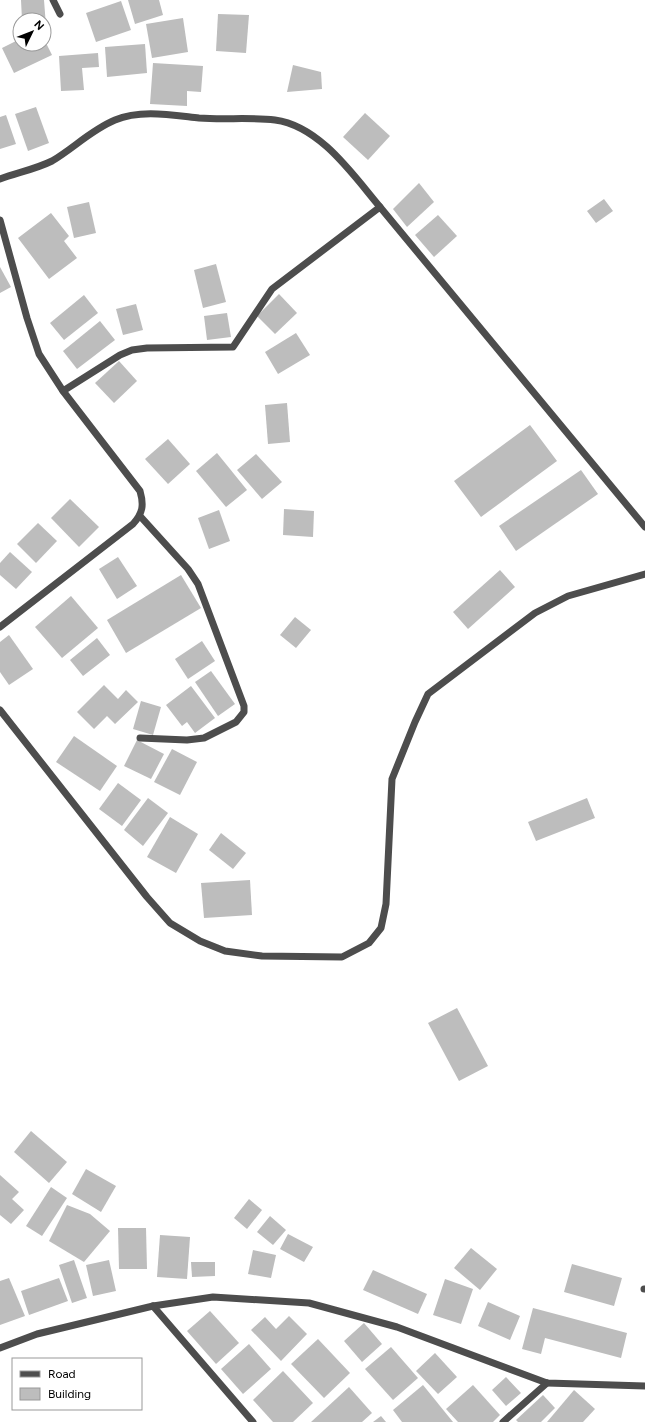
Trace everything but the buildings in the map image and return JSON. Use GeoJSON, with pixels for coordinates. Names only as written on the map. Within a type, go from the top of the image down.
{"type":"FeatureCollection","features":[{"type":"Feature","properties":{"kind":"street"},"geometry":{"type":"LineString","coordinates":[[53,0],[60,14]]}},
{"type":"Feature","properties":{"kind":"street"},"geometry":{"type":"LineString","coordinates":[[0,179],[50,161],[72,148],[92,131],[116,119],[140,114],[275,120],[295,125],[318,140],[342,161],[645,527]]}},
{"type":"Feature","properties":{"kind":"street"},"geometry":{"type":"LineString","coordinates":[[63,391],[120,354],[132,350],[147,348],[233,347],[272,289],[380,207]]}},
{"type":"Feature","properties":{"kind":"street"},"geometry":{"type":"LineString","coordinates":[[0,220],[27,318],[39,354],[63,391],[140,491],[143,503],[140,516],[133,524],[0,627]]}},
{"type":"Feature","properties":{"kind":"street"},"geometry":{"type":"LineString","coordinates":[[140,516],[188,569],[198,584],[244,706],[244,712],[236,722],[204,738],[188,740],[140,738]]}},
{"type":"Feature","properties":{"kind":"street"},"geometry":{"type":"LineString","coordinates":[[0,710],[147,897],[170,923],[200,941],[225,951],[262,956],[342,957],[369,943],[381,928],[386,904],[392,779],[428,694],[535,613],[568,596],[645,574]]}},
{"type":"Feature","properties":{"kind":"street"},"geometry":{"type":"LineString","coordinates":[[0,1348],[37,1334],[153,1306],[213,1296],[309,1303],[397,1327],[547,1383],[645,1386]]}},
{"type":"Feature","properties":{"kind":"street"},"geometry":{"type":"LineString","coordinates":[[153,1306],[253,1422]]}},
{"type":"Feature","properties":{"kind":"street"},"geometry":{"type":"LineString","coordinates":[[503,1422],[547,1383]]}}]}
